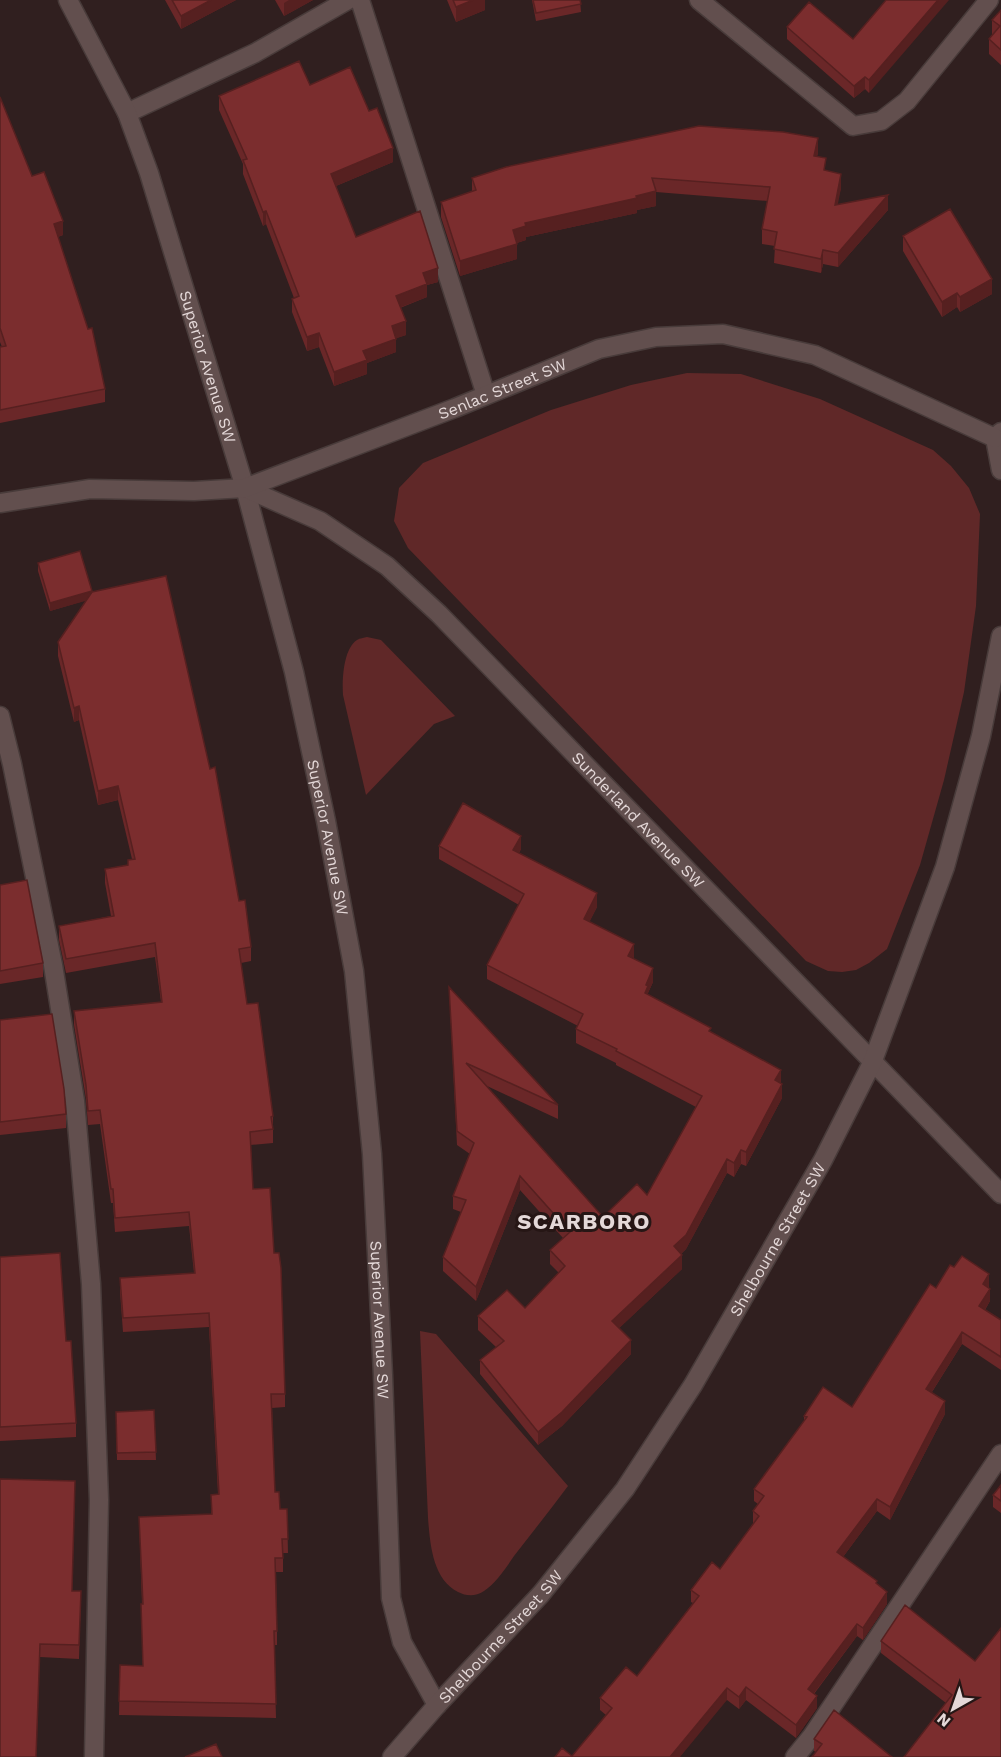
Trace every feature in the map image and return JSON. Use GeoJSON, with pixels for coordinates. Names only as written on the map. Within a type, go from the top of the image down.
{"type":"FeatureCollection","features":[{"type":"Feature","properties":{"kind":"street","name":"Superior Avenue SW"},"geometry":{"type":"LineString","coordinates":[[68,0],[127,113],[149,172],[245,488],[294,672],[326,821],[354,971],[372,1154],[391,1598],[402,1642],[437,1705]]}},
{"type":"Feature","properties":{"kind":"street"},"geometry":{"type":"LineString","coordinates":[[127,113],[255,53],[348,0]]}},
{"type":"Feature","properties":{"kind":"street"},"geometry":{"type":"LineString","coordinates":[[360,0],[486,395]]}},
{"type":"Feature","properties":{"kind":"street"},"geometry":{"type":"LineString","coordinates":[[699,0],[853,126],[881,121],[908,101],[989,0]]}},
{"type":"Feature","properties":{"kind":"street","name":"Senlac Street SW"},"geometry":{"type":"LineString","coordinates":[[0,503],[90,489],[194,491],[245,488],[599,349],[656,337],[723,334],[815,355],[998,435]]}},
{"type":"Feature","properties":{"kind":"street"},"geometry":{"type":"LineString","coordinates":[[998,435],[1001,470]]}},
{"type":"Feature","properties":{"kind":"street","name":"Sunderland Avenue SW"},"geometry":{"type":"LineString","coordinates":[[245,488],[320,522],[387,566],[439,614],[1001,1194]]}},
{"type":"Feature","properties":{"kind":"street","name":"Shelbourne Street SW"},"geometry":{"type":"LineString","coordinates":[[392,1757],[437,1705],[542,1594],[625,1489],[705,1364],[823,1160],[872,1063],[945,867],[981,736],[1001,636]]}},
{"type":"Feature","properties":{"kind":"street"},"geometry":{"type":"LineString","coordinates":[[0,716],[53,965],[75,1101],[91,1284],[99,1500],[94,1757]]}},
{"type":"Feature","properties":{"kind":"street"},"geometry":{"type":"LineString","coordinates":[[795,1757],[819,1726],[1001,1454]]}},
{"type":"Feature","properties":{"kind":"shaded area"},"geometry":{"type":"Polygon","coordinates":[[[687,373],[741,374],[820,399],[933,450],[951,466],[969,488],[980,514],[976,606],[964,692],[944,780],[920,865],[887,949],[856,970],[828,971],[806,961],[408,548],[394,521],[399,488],[423,463],[551,410],[631,385],[687,373]]]}},
{"type":"Feature","properties":{"kind":"shaded area"},"geometry":{"type":"Polygon","coordinates":[[[367,637],[381,640],[455,716],[434,724],[366,795],[343,695],[343,674],[352,644],[367,637]]]}},
{"type":"Feature","properties":{"kind":"shaded area"},"geometry":{"type":"Polygon","coordinates":[[[420,1331],[436,1334],[568,1486],[497,1580],[481,1593],[474,1595],[458,1592],[449,1586],[434,1559],[428,1518],[420,1331]]]}},
{"type":"Feature","properties":{"kind":"building"},"geometry":{"type":"Polygon","coordinates":[[[172,0],[211,0],[181,16],[172,0]]]}},
{"type":"Feature","properties":{"kind":"building"},"geometry":{"type":"Polygon","coordinates":[[[453,0],[473,0],[456,7],[453,0]]]}},
{"type":"Feature","properties":{"kind":"building"},"geometry":{"type":"Polygon","coordinates":[[[533,0],[580,0],[581,4],[536,13],[533,0]]]}},
{"type":"Feature","properties":{"kind":"building"},"geometry":{"type":"Polygon","coordinates":[[[886,0],[938,0],[869,80],[865,77],[854,86],[787,27],[809,2],[853,39],[886,0]]]}},
{"type":"Feature","properties":{"kind":"building"},"geometry":{"type":"Polygon","coordinates":[[[1001,10],[1001,50],[989,39],[1000,26],[992,20],[1001,10]]]}},
{"type":"Feature","properties":{"kind":"building"},"geometry":{"type":"Polygon","coordinates":[[[299,61],[310,85],[350,67],[369,111],[377,108],[393,148],[331,174],[356,237],[420,211],[438,268],[423,273],[427,284],[396,296],[406,321],[392,326],[396,339],[363,351],[367,360],[334,372],[319,333],[307,337],[292,299],[299,296],[266,211],[263,212],[243,160],[247,159],[219,96],[299,61]]]}},
{"type":"Feature","properties":{"kind":"building"},"geometry":{"type":"Polygon","coordinates":[[[0,97],[32,176],[44,172],[63,221],[54,224],[88,329],[92,328],[105,389],[0,410],[0,347],[6,346],[0,328],[0,97]]]}},
{"type":"Feature","properties":{"kind":"building"},"geometry":{"type":"Polygon","coordinates":[[[699,126],[783,132],[818,138],[814,156],[826,158],[824,170],[841,174],[835,205],[888,195],[838,253],[823,250],[821,259],[774,249],[777,232],[762,229],[770,187],[652,178],[656,191],[636,196],[637,198],[525,223],[526,226],[513,230],[517,244],[460,261],[441,202],[476,190],[472,178],[506,167],[699,126]]]}},
{"type":"Feature","properties":{"kind":"building"},"geometry":{"type":"Polygon","coordinates":[[[950,209],[992,279],[960,297],[957,293],[942,302],[903,236],[950,209]]]}},
{"type":"Feature","properties":{"kind":"building"},"geometry":{"type":"Polygon","coordinates":[[[80,551],[92,591],[50,603],[38,563],[80,551]]]}},
{"type":"Feature","properties":{"kind":"building"},"geometry":{"type":"Polygon","coordinates":[[[166,576],[210,769],[215,767],[239,901],[245,900],[251,947],[239,949],[247,1004],[258,1003],[273,1116],[271,1117],[273,1129],[250,1132],[253,1189],[270,1188],[274,1253],[279,1253],[281,1268],[285,1394],[271,1394],[275,1492],[279,1492],[280,1509],[287,1509],[288,1539],[282,1539],[283,1558],[275,1558],[276,1704],[119,1701],[120,1665],[143,1666],[139,1517],[212,1514],[211,1495],[219,1494],[209,1313],[123,1318],[120,1278],[195,1273],[189,1212],[115,1218],[113,1189],[111,1189],[100,1110],[88,1111],[74,1011],[162,1002],[155,943],[66,959],[59,926],[114,916],[105,869],[128,865],[128,860],[135,859],[118,786],[98,791],[79,706],[74,708],[58,642],[92,592],[166,576]]]}},
{"type":"Feature","properties":{"kind":"building"},"geometry":{"type":"Polygon","coordinates":[[[463,803],[521,836],[513,850],[597,893],[584,919],[634,944],[628,956],[653,968],[645,993],[711,1028],[709,1031],[781,1070],[775,1080],[782,1084],[746,1152],[741,1150],[734,1163],[727,1159],[686,1235],[674,1246],[682,1255],[612,1321],[631,1340],[562,1412],[538,1432],[480,1360],[504,1341],[478,1316],[507,1290],[525,1308],[565,1266],[550,1250],[570,1232],[520,1176],[476,1287],[443,1257],[466,1200],[453,1196],[474,1143],[457,1131],[449,987],[558,1105],[466,1063],[603,1217],[637,1184],[647,1195],[702,1096],[576,1029],[583,1014],[487,965],[524,894],[439,846],[463,803]]]}},
{"type":"Feature","properties":{"kind":"building"},"geometry":{"type":"Polygon","coordinates":[[[27,880],[43,963],[0,971],[0,885],[27,880]]]}},
{"type":"Feature","properties":{"kind":"building"},"geometry":{"type":"Polygon","coordinates":[[[52,1014],[66,1114],[0,1122],[0,1020],[52,1014]]]}},
{"type":"Feature","properties":{"kind":"building"},"geometry":{"type":"Polygon","coordinates":[[[60,1253],[66,1341],[71,1341],[76,1423],[0,1427],[0,1257],[60,1253]]]}},
{"type":"Feature","properties":{"kind":"building"},"geometry":{"type":"Polygon","coordinates":[[[962,1256],[989,1274],[983,1284],[990,1289],[979,1306],[1001,1320],[1001,1357],[962,1332],[926,1389],[945,1401],[890,1507],[877,1499],[837,1552],[877,1581],[876,1583],[887,1592],[863,1628],[857,1624],[808,1689],[817,1696],[796,1725],[746,1687],[739,1697],[727,1688],[670,1757],[555,1757],[562,1748],[572,1756],[612,1708],[600,1698],[626,1667],[637,1676],[699,1596],[691,1590],[712,1562],[720,1569],[759,1516],[753,1511],[764,1496],[754,1489],[807,1417],[804,1416],[823,1387],[852,1407],[930,1284],[936,1288],[950,1265],[954,1267],[962,1256]]]}},
{"type":"Feature","properties":{"kind":"building"},"geometry":{"type":"Polygon","coordinates":[[[154,1410],[156,1452],[117,1453],[116,1412],[154,1410]]]}},
{"type":"Feature","properties":{"kind":"building"},"geometry":{"type":"Polygon","coordinates":[[[0,1479],[75,1481],[72,1591],[81,1591],[79,1645],[40,1644],[36,1757],[0,1757],[0,1479]]]}},
{"type":"Feature","properties":{"kind":"building"},"geometry":{"type":"Polygon","coordinates":[[[1001,1485],[1001,1501],[993,1495],[1001,1485]]]}},
{"type":"Feature","properties":{"kind":"building"},"geometry":{"type":"Polygon","coordinates":[[[905,1605],[975,1661],[1001,1628],[1001,1757],[904,1757],[952,1695],[881,1641],[905,1605]]]}},
{"type":"Feature","properties":{"kind":"building"},"geometry":{"type":"Polygon","coordinates":[[[834,1710],[892,1757],[812,1757],[822,1744],[814,1739],[834,1710]]]}},
{"type":"Feature","properties":{"kind":"building"},"geometry":{"type":"Polygon","coordinates":[[[216,1744],[222,1757],[185,1757],[216,1744]]]}},
{"type":"Feature","properties":{"kind":"district","name":"SCARBORO"},"geometry":{"type":"Point","coordinates":[584,1221]}}]}
